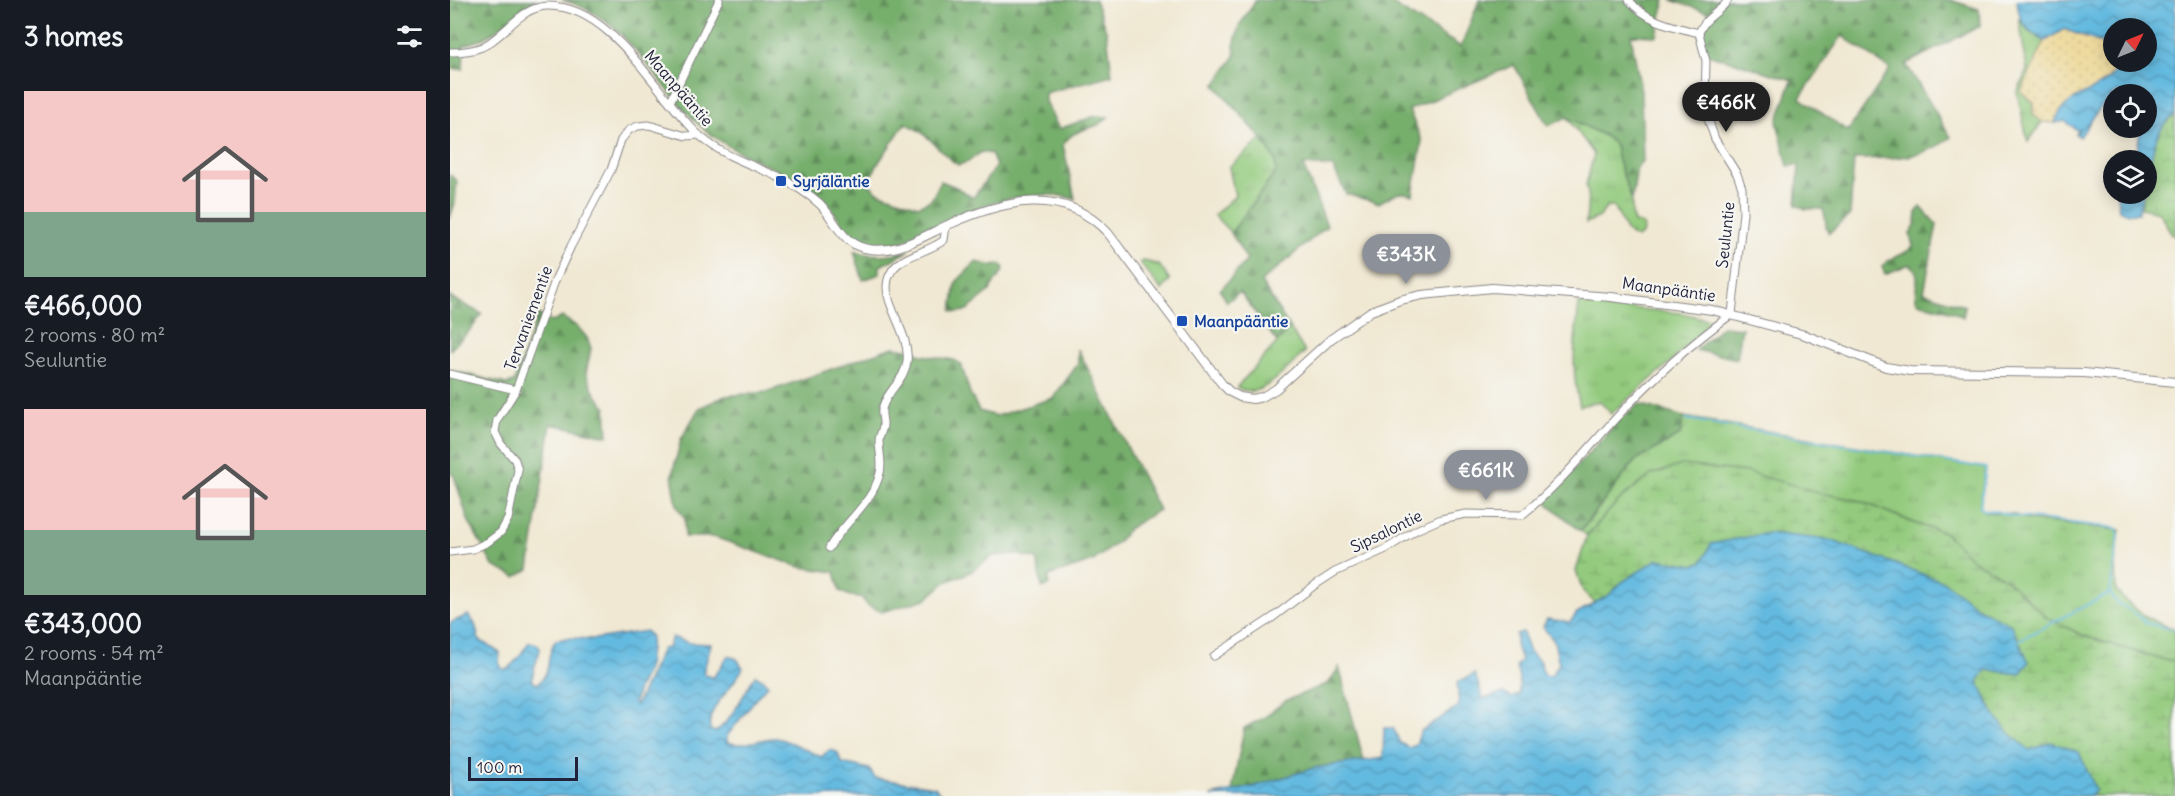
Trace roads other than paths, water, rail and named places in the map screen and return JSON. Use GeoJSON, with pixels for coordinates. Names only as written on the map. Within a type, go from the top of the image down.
{"type":"FeatureCollection","features":[{"type":"Feature","properties":{"kind":"street"},"geometry":{"type":"LineString","coordinates":[[670,102],[719,0]]}},
{"type":"Feature","properties":{"kind":"street"},"geometry":{"type":"LineString","coordinates":[[1629,0],[1636,8],[1650,17],[1700,33],[1705,21],[1728,0]]}},
{"type":"Feature","properties":{"kind":"street","name":"Maanpääntie"},"geometry":{"type":"LineString","coordinates":[[450,52],[483,47],[531,11],[540,7],[555,7],[583,15],[608,31],[621,44],[699,135],[719,149],[795,185],[827,211],[847,238],[863,248],[889,249],[903,246],[946,226],[1001,207],[1032,202],[1055,202],[1076,208],[1086,213],[1108,233],[1222,384],[1235,395],[1248,399],[1262,397],[1276,389],[1331,339],[1364,315],[1400,300],[1422,295],[1492,288],[1611,297],[1732,314],[1805,335],[1886,367],[1910,371],[2084,373],[2175,382]]}},
{"type":"Feature","properties":{"kind":"street","name":"Seuluntie"},"geometry":{"type":"LineString","coordinates":[[1700,33],[1706,61],[1705,102],[1708,120],[1715,139],[1737,174],[1743,189],[1743,213],[1732,314]]}},
{"type":"Feature","properties":{"kind":"street","name":"Tervaniementie"},"geometry":{"type":"LineString","coordinates":[[450,552],[473,549],[488,542],[501,532],[508,519],[518,470],[515,460],[501,444],[495,432],[497,420],[516,390],[556,278],[611,170],[621,140],[629,130],[638,126],[649,126],[686,136],[699,135]]}},
{"type":"Feature","properties":{"kind":"street"},"geometry":{"type":"LineString","coordinates":[[829,548],[837,533],[861,507],[879,480],[881,470],[879,439],[884,424],[881,408],[907,363],[906,341],[886,291],[888,277],[897,266],[944,240],[946,226]]}},
{"type":"Feature","properties":{"kind":"street","name":"Sipsalontie"},"geometry":{"type":"LineString","coordinates":[[1214,656],[1272,618],[1335,572],[1386,549],[1416,530],[1441,519],[1466,514],[1522,515],[1546,495],[1637,396],[1732,314]]}},
{"type":"Feature","properties":{"kind":"street"},"geometry":{"type":"LineString","coordinates":[[450,374],[516,390]]}},
{"type":"Feature","properties":{"kind":"water"},"geometry":{"type":"Polygon","coordinates":[[[2017,0],[2175,0],[2175,115],[2162,128],[2153,150],[2137,150],[2139,138],[2157,138],[2157,84],[2103,84],[2103,105],[2080,137],[2076,134],[2078,131],[2065,121],[2055,123],[2067,104],[2098,87],[2114,72],[2157,72],[2157,18],[2103,18],[2103,44],[2064,29],[2045,41],[2024,25],[2019,15],[2017,0]]]}},
{"type":"Feature","properties":{"kind":"water"},"geometry":{"type":"Polygon","coordinates":[[[2118,204],[2140,204],[2138,213],[2119,210],[2118,204]]]}},
{"type":"Feature","properties":{"kind":"water"},"geometry":{"type":"Polygon","coordinates":[[[1768,533],[1830,540],[1944,582],[1980,609],[2011,625],[2029,662],[2020,674],[1986,670],[1978,681],[1988,703],[1998,720],[2011,735],[2030,750],[2051,742],[2079,752],[2096,790],[2091,796],[1211,796],[1256,786],[1314,768],[1383,758],[1384,728],[1393,728],[1400,743],[1409,748],[1416,745],[1421,731],[1459,706],[1457,682],[1475,674],[1483,699],[1503,693],[1512,698],[1519,694],[1516,666],[1521,660],[1516,646],[1516,634],[1523,632],[1528,650],[1540,662],[1544,675],[1551,676],[1559,664],[1554,641],[1543,627],[1547,619],[1570,622],[1577,613],[1609,595],[1622,582],[1658,559],[1694,565],[1702,562],[1711,544],[1768,533]]]}},
{"type":"Feature","properties":{"kind":"water"},"geometry":{"type":"Polygon","coordinates":[[[468,615],[475,624],[479,640],[500,653],[499,662],[502,669],[508,669],[529,642],[537,644],[540,648],[533,681],[537,684],[545,674],[550,652],[556,640],[595,639],[646,631],[651,637],[648,668],[638,689],[634,703],[636,705],[662,649],[668,648],[672,637],[689,643],[711,644],[703,674],[713,678],[728,656],[737,659],[743,668],[714,709],[711,715],[710,730],[715,732],[726,722],[755,675],[768,685],[727,736],[727,742],[744,744],[778,738],[821,757],[829,750],[837,752],[842,763],[869,769],[875,778],[935,787],[941,796],[450,796],[450,623],[468,615]]]}},
{"type":"Feature","properties":{"kind":"waterway"},"geometry":{"type":"LineString","coordinates":[[1686,419],[1986,468],[1980,506],[1984,510],[2012,516],[2116,528],[2119,534],[2110,593],[2115,601],[2146,623],[2175,630]]}},
{"type":"Feature","properties":{"kind":"waterway"},"geometry":{"type":"LineString","coordinates":[[2017,641],[2110,593]]}},
{"type":"Feature","properties":{"kind":"place","name":"Syrjäläntie"},"geometry":{"type":"Point","coordinates":[781,181]}},
{"type":"Feature","properties":{"kind":"place","name":"Maanpääntie"},"geometry":{"type":"Point","coordinates":[1182,321]}}]}
